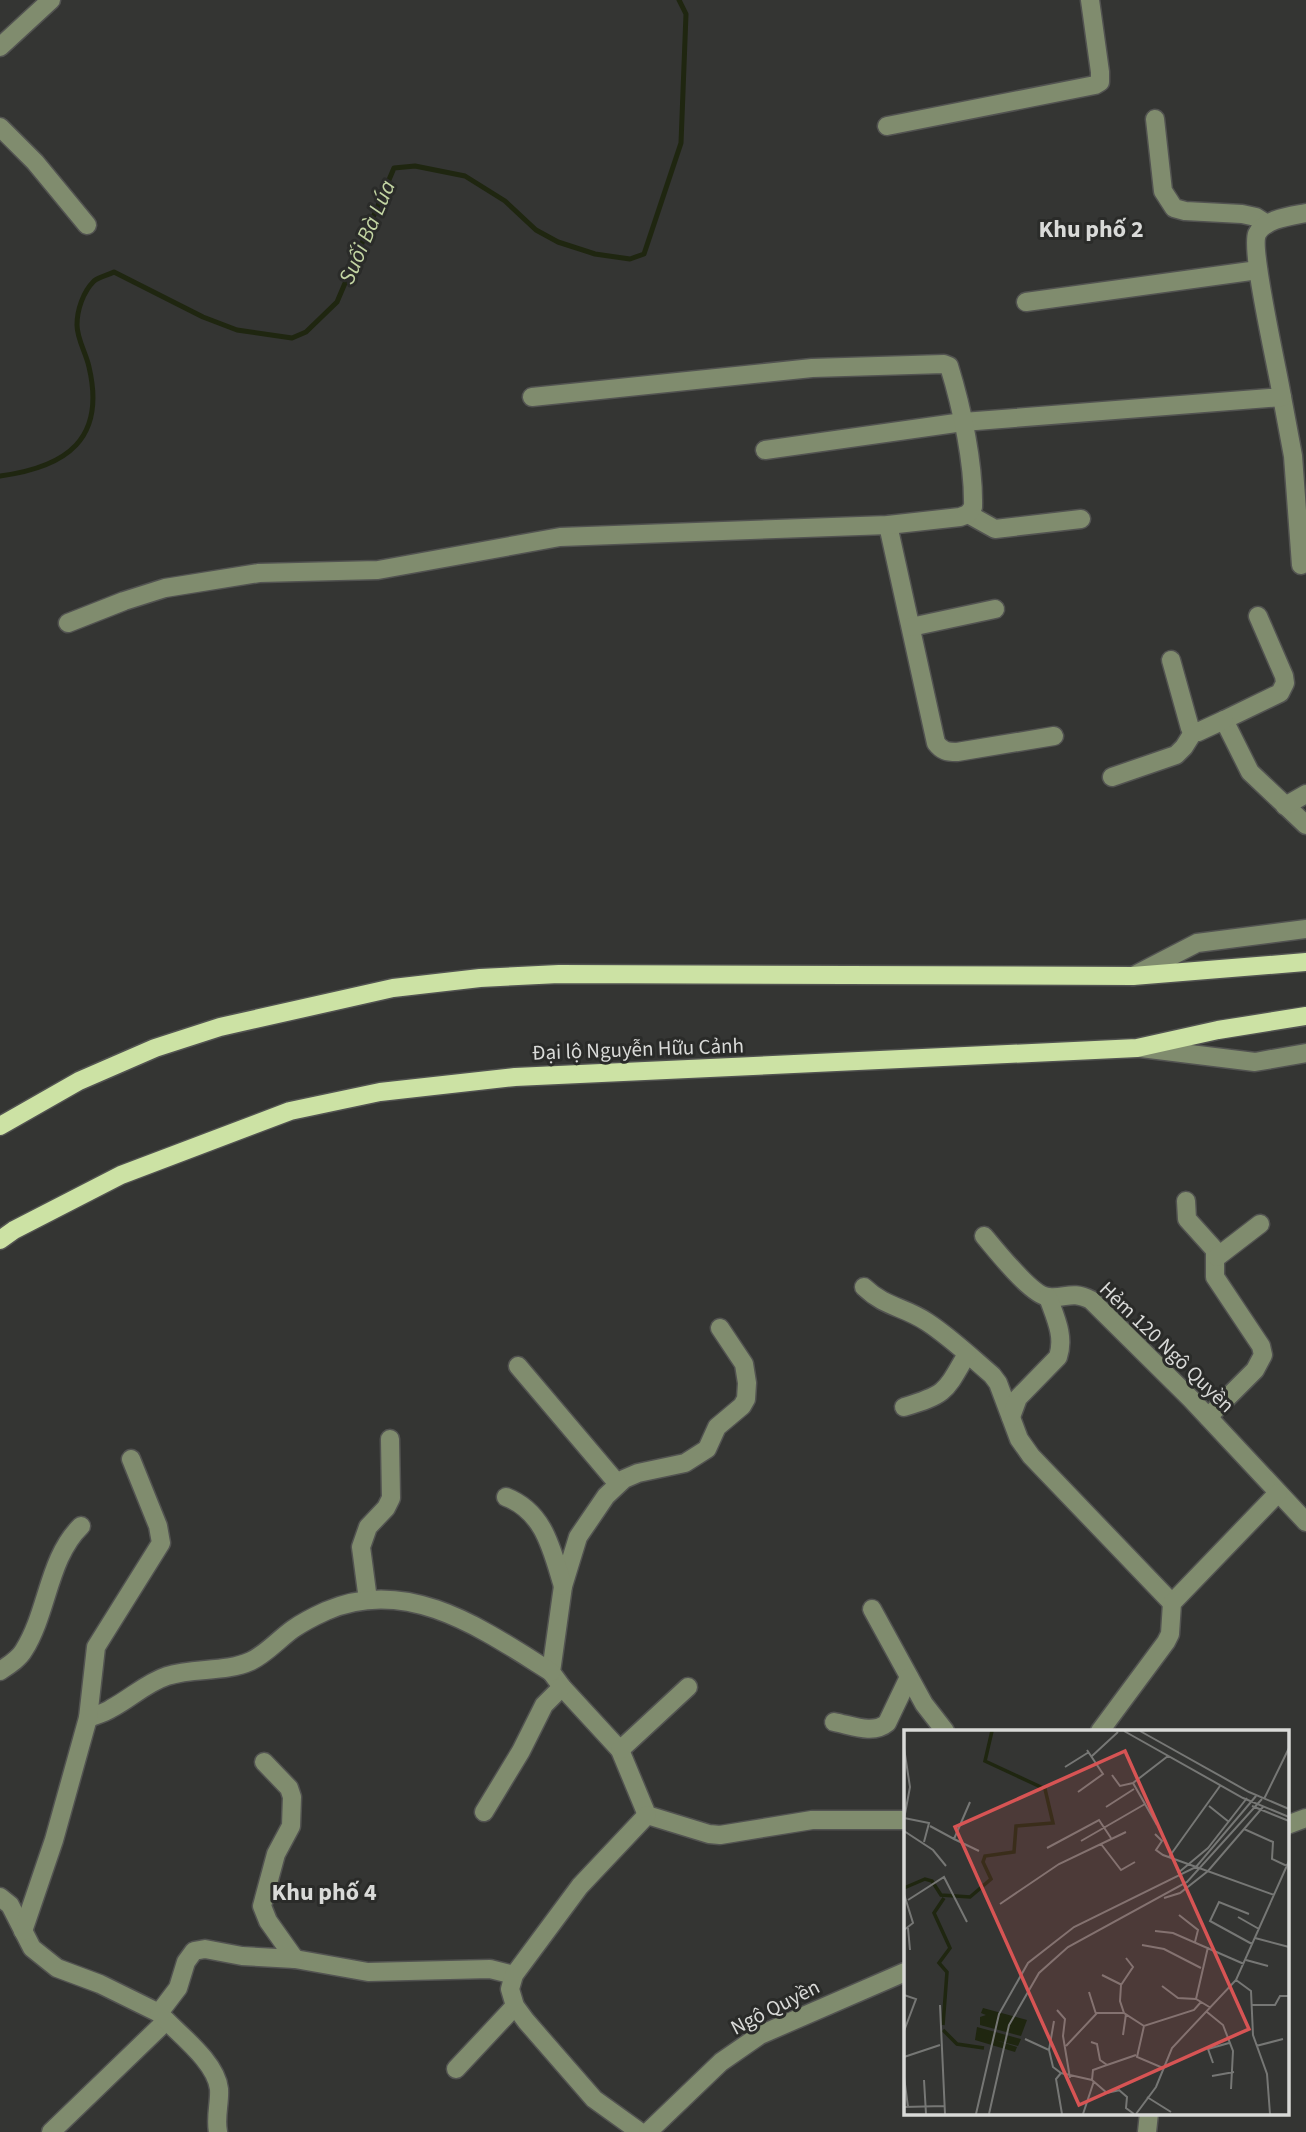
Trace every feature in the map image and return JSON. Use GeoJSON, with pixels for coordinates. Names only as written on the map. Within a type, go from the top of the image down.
{"type":"FeatureCollection","features":[{"type":"Feature","properties":{"kind":"main road"},"geometry":{"type":"LineString","coordinates":[[0,1126],[79,1081],[155,1048],[233,1024],[393,988],[480,978],[559,974],[1133,976],[1306,962]]}},
{"type":"Feature","properties":{"kind":"main road","name":"Đại lộ Nguyễn Hữu Cảnh"},"geometry":{"type":"LineString","coordinates":[[0,1240],[14,1230],[121,1175],[290,1111],[380,1092],[515,1077],[1137,1048],[1218,1030],[1306,1016]]}},
{"type":"Feature","properties":{"kind":"street"},"geometry":{"type":"LineString","coordinates":[[0,47],[51,0]]}},
{"type":"Feature","properties":{"kind":"street"},"geometry":{"type":"LineString","coordinates":[[887,126],[1100,82],[1090,0]]}},
{"type":"Feature","properties":{"kind":"street"},"geometry":{"type":"LineString","coordinates":[[1155,119],[1163,191],[1174,208],[1242,214],[1256,217],[1267,225]]}},
{"type":"Feature","properties":{"kind":"street"},"geometry":{"type":"LineString","coordinates":[[0,127],[35,162],[87,225]]}},
{"type":"Feature","properties":{"kind":"street"},"geometry":{"type":"LineString","coordinates":[[1301,565],[1293,456],[1255,248],[1257,234],[1267,225],[1306,213]]}},
{"type":"Feature","properties":{"kind":"street"},"geometry":{"type":"LineString","coordinates":[[1026,302],[1258,270]]}},
{"type":"Feature","properties":{"kind":"street"},"geometry":{"type":"LineString","coordinates":[[68,623],[165,588],[259,573],[378,570],[560,537],[888,525],[960,517],[968,514],[973,507],[963,422],[949,366],[932,363],[812,368],[532,397]]}},
{"type":"Feature","properties":{"kind":"street"},"geometry":{"type":"LineString","coordinates":[[765,450],[963,422],[1283,397]]}},
{"type":"Feature","properties":{"kind":"street"},"geometry":{"type":"LineString","coordinates":[[968,514],[995,529],[1082,519]]}},
{"type":"Feature","properties":{"kind":"street"},"geometry":{"type":"LineString","coordinates":[[888,525],[936,743],[948,752],[957,752],[1054,736]]}},
{"type":"Feature","properties":{"kind":"street"},"geometry":{"type":"LineString","coordinates":[[911,627],[995,609]]}},
{"type":"Feature","properties":{"kind":"street"},"geometry":{"type":"LineString","coordinates":[[1171,660],[1190,729],[1194,731],[1198,732],[1280,693],[1285,683],[1284,676],[1258,616]]}},
{"type":"Feature","properties":{"kind":"street"},"geometry":{"type":"LineString","coordinates":[[1224,720],[1250,772],[1306,825]]}},
{"type":"Feature","properties":{"kind":"street"},"geometry":{"type":"LineString","coordinates":[[1112,777],[1176,755],[1194,731]]}},
{"type":"Feature","properties":{"kind":"street"},"geometry":{"type":"LineString","coordinates":[[1285,806],[1306,794]]}},
{"type":"Feature","properties":{"kind":"street"},"geometry":{"type":"LineString","coordinates":[[1133,976],[1197,943],[1306,929]]}},
{"type":"Feature","properties":{"kind":"street"},"geometry":{"type":"LineString","coordinates":[[1137,1048],[1255,1062],[1306,1053]]}},
{"type":"Feature","properties":{"kind":"street"},"geometry":{"type":"LineString","coordinates":[[1186,1201],[1187,1219],[1215,1250],[1215,1277],[1261,1346],[1264,1355],[1255,1370],[1208,1417]]}},
{"type":"Feature","properties":{"kind":"street"},"geometry":{"type":"LineString","coordinates":[[1217,1257],[1260,1224]]}},
{"type":"Feature","properties":{"kind":"street"},"geometry":{"type":"LineString","coordinates":[[984,1236],[1017,1275],[1038,1293],[1048,1297],[1061,1338],[1058,1357],[1018,1398],[1011,1417]]}},
{"type":"Feature","properties":{"kind":"street"},"geometry":{"type":"LineString","coordinates":[[864,1287],[878,1300],[904,1309],[927,1322],[998,1383],[1019,1439],[1031,1456],[1172,1603]]}},
{"type":"Feature","properties":{"kind":"street","name":"Hẻm 120 Ngô Quyền"},"geometry":{"type":"LineString","coordinates":[[1048,1297],[1072,1293],[1091,1300],[1208,1417],[1306,1522]]}},
{"type":"Feature","properties":{"kind":"street"},"geometry":{"type":"LineString","coordinates":[[484,1812],[521,1751],[556,1680],[563,1586],[578,1537],[606,1496],[618,1484],[638,1473],[685,1463],[707,1449],[717,1427],[746,1399],[744,1364],[720,1328]]}},
{"type":"Feature","properties":{"kind":"street"},"geometry":{"type":"LineString","coordinates":[[904,1407],[942,1393],[967,1354]]}},
{"type":"Feature","properties":{"kind":"street"},"geometry":{"type":"LineString","coordinates":[[517,1366],[618,1484]]}},
{"type":"Feature","properties":{"kind":"street"},"geometry":{"type":"LineString","coordinates":[[368,1600],[361,1547],[368,1527],[386,1508],[391,1498],[390,1439]]}},
{"type":"Feature","properties":{"kind":"street"},"geometry":{"type":"LineString","coordinates":[[23,1931],[54,1840],[88,1718],[96,1647],[160,1542],[158,1525],[131,1460]]}},
{"type":"Feature","properties":{"kind":"street"},"geometry":{"type":"LineString","coordinates":[[1101,1730],[1166,1642],[1170,1634],[1172,1603],[1278,1493]]}},
{"type":"Feature","properties":{"kind":"street"},"geometry":{"type":"LineString","coordinates":[[506,1497],[524,1507],[545,1529],[563,1586]]}},
{"type":"Feature","properties":{"kind":"street"},"geometry":{"type":"LineString","coordinates":[[0,1671],[24,1651],[71,1535],[81,1526]]}},
{"type":"Feature","properties":{"kind":"street"},"geometry":{"type":"LineString","coordinates":[[88,1718],[113,1708],[165,1676],[237,1666],[253,1660],[295,1628],[327,1611],[368,1600],[404,1600],[431,1606],[475,1625],[556,1680],[620,1750],[647,1815]]}},
{"type":"Feature","properties":{"kind":"street"},"geometry":{"type":"LineString","coordinates":[[872,1609],[924,1703],[944,1730]]}},
{"type":"Feature","properties":{"kind":"street"},"geometry":{"type":"LineString","coordinates":[[834,1721],[872,1730],[883,1727],[909,1677]]}},
{"type":"Feature","properties":{"kind":"street"},"geometry":{"type":"LineString","coordinates":[[620,1750],[688,1686]]}},
{"type":"Feature","properties":{"kind":"street"},"geometry":{"type":"LineString","coordinates":[[264,1762],[289,1788],[292,1797],[291,1826],[276,1854],[262,1906],[268,1921],[295,1959]]}},
{"type":"Feature","properties":{"kind":"street"},"geometry":{"type":"LineString","coordinates":[[647,1815],[720,1835],[812,1820],[904,1820]]}},
{"type":"Feature","properties":{"kind":"street"},"geometry":{"type":"LineString","coordinates":[[640,2132],[594,2099],[515,2006],[510,1989],[514,1975],[580,1885],[647,1815]]}},
{"type":"Feature","properties":{"kind":"street"},"geometry":{"type":"LineString","coordinates":[[1288,1825],[1306,1818]]}},
{"type":"Feature","properties":{"kind":"street"},"geometry":{"type":"LineString","coordinates":[[0,1897],[10,1905],[32,1948],[57,1968],[100,1984],[163,2017],[214,2070],[219,2088],[216,2121],[218,2132]]}},
{"type":"Feature","properties":{"kind":"street"},"geometry":{"type":"LineString","coordinates":[[51,2132],[163,2017],[178,1988],[186,1962],[194,1951],[205,1949],[242,1956],[295,1959],[368,1972],[490,1969],[514,1975]]}},
{"type":"Feature","properties":{"kind":"street","name":"Ngô Quyền"},"geometry":{"type":"LineString","coordinates":[[648,2132],[721,2062],[760,2035],[904,1972]]}},
{"type":"Feature","properties":{"kind":"street"},"geometry":{"type":"LineString","coordinates":[[456,2069],[515,2006]]}},
{"type":"Feature","properties":{"kind":"street"},"geometry":{"type":"LineString","coordinates":[[1147,2132],[1149,2114]]}},
{"type":"Feature","properties":{"kind":"waterway","name":"Suối Bà Lúa"},"geometry":{"type":"LineString","coordinates":[[0,476],[24,472],[62,457],[76,445],[86,431],[92,413],[93,392],[89,367],[78,336],[77,319],[79,307],[94,281],[114,272],[203,317],[237,330],[292,338],[306,332],[337,302],[394,168],[415,166],[465,176],[505,201],[536,230],[558,242],[595,254],[630,259],[644,254],[681,143],[686,14],[679,0]]}},
{"type":"Feature","properties":{"kind":"district","name":"Khu phố 2"},"geometry":{"type":"Point","coordinates":[1091,229]}},
{"type":"Feature","properties":{"kind":"district","name":"Khu phố 4"},"geometry":{"type":"Point","coordinates":[324,1892]}}]}
